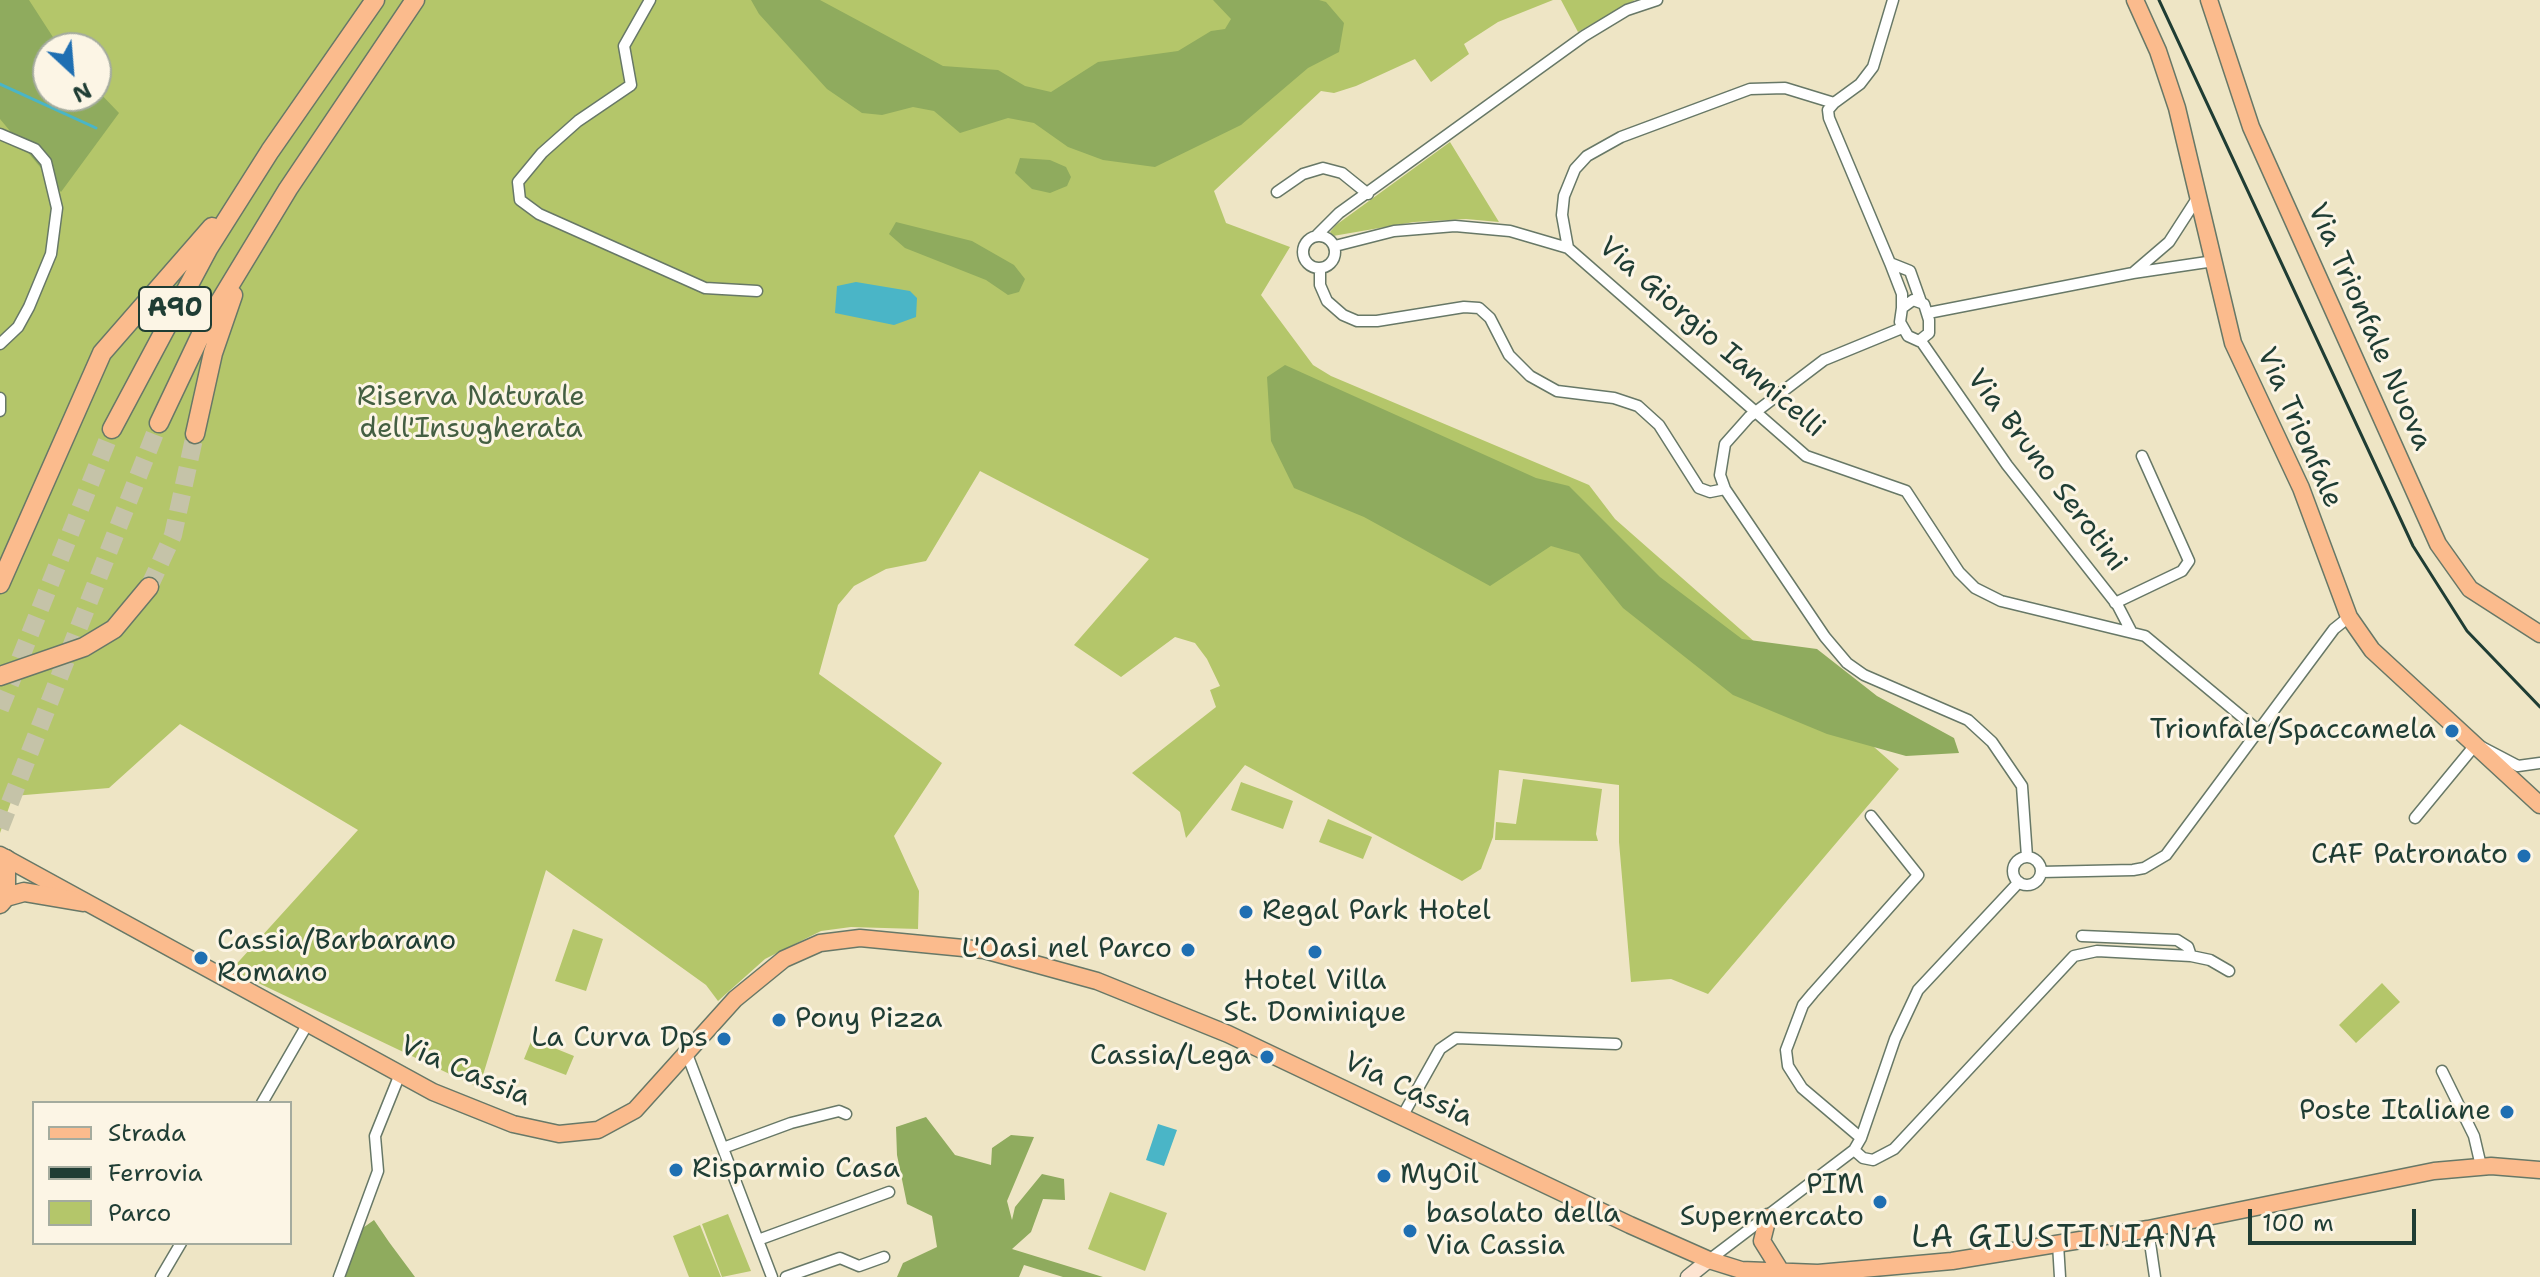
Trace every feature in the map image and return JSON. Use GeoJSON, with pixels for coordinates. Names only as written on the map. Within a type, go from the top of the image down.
{"type":"FeatureCollection","features":[{"type":"Feature","properties":{"kind":"highway","name":"A90"},"geometry":{"type":"LineString","coordinates":[[112,429],[208,249],[375,0]]}},
{"type":"Feature","properties":{"kind":"highway","name":"A90"},"geometry":{"type":"LineString","coordinates":[[159,423],[205,326],[415,0]]}},
{"type":"Feature","properties":{"kind":"highway"},"geometry":{"type":"LineString","coordinates":[[0,584],[102,353],[243,193]]}},
{"type":"Feature","properties":{"kind":"highway"},"geometry":{"type":"LineString","coordinates":[[195,434],[213,353],[244,262]]}},
{"type":"Feature","properties":{"kind":"highway"},"geometry":{"type":"LineString","coordinates":[[0,676],[84,647],[114,629],[149,587]]}},
{"type":"Feature","properties":{"kind":"highway"},"geometry":{"type":"LineString","coordinates":[[2,859],[3,901],[37,892],[83,902]]}},
{"type":"Feature","properties":{"kind":"main road","name":"Via Trionfale"},"geometry":{"type":"LineString","coordinates":[[2135,0],[2177,108],[2239,360],[2301,488],[2349,617],[2372,650],[2540,805]]}},
{"type":"Feature","properties":{"kind":"main road","name":"Via Trionfale Nuova"},"geometry":{"type":"LineString","coordinates":[[2209,0],[2251,127],[2438,544],[2470,589],[2540,634]]}},
{"type":"Feature","properties":{"kind":"main road","name":"Via Cassia"},"geometry":{"type":"LineString","coordinates":[[2,859],[463,1106],[550,1133],[576,1134],[605,1127],[631,1113],[735,999],[801,950],[845,939],[920,942],[1004,954],[1097,981],[1228,1034],[1709,1260],[1741,1270],[1774,1274],[1906,1266],[2148,1229],[2414,1174],[2481,1166],[2540,1170]]}},
{"type":"Feature","properties":{"kind":"main road"},"geometry":{"type":"LineString","coordinates":[[2520,1167],[2540,1162]]}},
{"type":"Feature","properties":{"kind":"main road"},"geometry":{"type":"LineString","coordinates":[[1768,1217],[1762,1241],[1774,1274]]}},
{"type":"Feature","properties":{"kind":"street"},"geometry":{"type":"LineString","coordinates":[[650,0],[624,46],[631,85],[578,121],[542,153],[518,182],[520,200],[553,221],[705,288],[757,291]]}},
{"type":"Feature","properties":{"kind":"street"},"geometry":{"type":"LineString","coordinates":[[1317,235],[1328,238],[1335,246],[1333,261],[1320,268],[1309,265],[1303,256],[1307,240],[1317,235],[1331,219],[1584,36],[1627,10],[1657,0]]}},
{"type":"Feature","properties":{"kind":"street"},"geometry":{"type":"LineString","coordinates":[[1890,263],[1910,271],[1928,313],[1929,331],[1921,341],[1912,339],[1902,328],[1902,294],[1828,110],[1860,84],[1873,67],[1893,0]]}},
{"type":"Feature","properties":{"kind":"street","name":"Via Giorgio Iannicelli"},"geometry":{"type":"LineString","coordinates":[[1834,103],[1785,88],[1750,89],[1599,147],[1575,169],[1565,191],[1562,215],[1568,248],[1754,412],[1814,460],[1892,483],[1906,491],[1959,572],[1979,591],[2001,601],[2131,631],[2155,642],[2259,731]]}},
{"type":"Feature","properties":{"kind":"street"},"geometry":{"type":"LineString","coordinates":[[0,134],[35,149],[46,162],[57,208],[51,254],[29,307],[18,327],[0,344]]}},
{"type":"Feature","properties":{"kind":"street"},"geometry":{"type":"LineString","coordinates":[[1277,192],[1303,174],[1323,168],[1342,173],[1368,194]]}},
{"type":"Feature","properties":{"kind":"street"},"geometry":{"type":"LineString","coordinates":[[2133,273],[2169,242],[2198,197]]}},
{"type":"Feature","properties":{"kind":"street"},"geometry":{"type":"LineString","coordinates":[[1335,246],[1394,231],[1455,226],[1510,231],[1568,248]]}},
{"type":"Feature","properties":{"kind":"street"},"geometry":{"type":"LineString","coordinates":[[1928,313],[2133,273],[2214,261]]}},
{"type":"Feature","properties":{"kind":"street"},"geometry":{"type":"LineString","coordinates":[[1320,268],[1320,285],[1327,301],[1343,315],[1357,321],[1377,321],[1464,307],[1479,308],[1490,318],[1509,355],[1530,376],[1557,391],[1614,398],[1638,406],[1659,425],[1699,488],[1707,492],[1725,489]]}},
{"type":"Feature","properties":{"kind":"street"},"geometry":{"type":"LineString","coordinates":[[1902,308],[1911,301],[1921,302]]}},
{"type":"Feature","properties":{"kind":"street"},"geometry":{"type":"LineString","coordinates":[[1902,328],[1824,360],[1754,412],[1732,433],[1722,450],[1720,470],[1725,489],[1829,643],[1847,663],[1864,675],[1954,713],[1992,742],[2022,786],[2027,857]]}},
{"type":"Feature","properties":{"kind":"street","name":"Via Bruno Serotini"},"geometry":{"type":"LineString","coordinates":[[1921,341],[2007,465],[2115,603],[2131,631]]}},
{"type":"Feature","properties":{"kind":"street"},"geometry":{"type":"LineString","coordinates":[[0,398],[0,411]]}},
{"type":"Feature","properties":{"kind":"street"},"geometry":{"type":"LineString","coordinates":[[2115,603],[2179,573],[2189,561],[2142,456]]}},
{"type":"Feature","properties":{"kind":"street"},"geometry":{"type":"LineString","coordinates":[[2041,872],[2133,870],[2156,862],[2188,829],[2334,629],[2349,617]]}},
{"type":"Feature","properties":{"kind":"street"},"geometry":{"type":"LineString","coordinates":[[2415,818],[2476,744],[2518,766],[2540,763]]}},
{"type":"Feature","properties":{"kind":"street"},"geometry":{"type":"LineString","coordinates":[[1861,1138],[1802,1088],[1788,1066],[1786,1050],[1803,1005],[1918,875],[1871,816]]}},
{"type":"Feature","properties":{"kind":"street"},"geometry":{"type":"LineString","coordinates":[[2027,857],[2037,861],[2041,872]]}},
{"type":"Feature","properties":{"kind":"street"},"geometry":{"type":"LineString","coordinates":[[2019,882],[2013,867],[2027,857]]}},
{"type":"Feature","properties":{"kind":"street"},"geometry":{"type":"LineString","coordinates":[[2019,882],[2033,884],[2041,872]]}},
{"type":"Feature","properties":{"kind":"street"},"geometry":{"type":"LineString","coordinates":[[1688,1277],[1854,1150],[1861,1138],[1895,1039],[1918,990],[2019,882]]}},
{"type":"Feature","properties":{"kind":"street"},"geometry":{"type":"LineString","coordinates":[[2082,936],[2177,940],[2188,947],[2191,956]]}},
{"type":"Feature","properties":{"kind":"street"},"geometry":{"type":"LineString","coordinates":[[1854,1150],[1863,1158],[1873,1160],[1894,1149],[2074,956],[2097,951],[2191,956],[2210,960],[2229,971]]}},
{"type":"Feature","properties":{"kind":"street"},"geometry":{"type":"LineString","coordinates":[[263,1101],[307,1025]]}},
{"type":"Feature","properties":{"kind":"street"},"geometry":{"type":"LineString","coordinates":[[1403,1115],[1440,1049],[1456,1038],[1616,1044]]}},
{"type":"Feature","properties":{"kind":"street"},"geometry":{"type":"LineString","coordinates":[[687,1054],[772,1277]]}},
{"type":"Feature","properties":{"kind":"street"},"geometry":{"type":"LineString","coordinates":[[2442,1071],[2474,1136],[2481,1166]]}},
{"type":"Feature","properties":{"kind":"street"},"geometry":{"type":"LineString","coordinates":[[339,1277],[378,1171],[375,1136],[400,1074]]}},
{"type":"Feature","properties":{"kind":"street"},"geometry":{"type":"LineString","coordinates":[[723,1148],[791,1123],[839,1111],[846,1114]]}},
{"type":"Feature","properties":{"kind":"street"},"geometry":{"type":"LineString","coordinates":[[758,1240],[889,1192]]}},
{"type":"Feature","properties":{"kind":"street"},"geometry":{"type":"LineString","coordinates":[[2148,1229],[2155,1277]]}},
{"type":"Feature","properties":{"kind":"street"},"geometry":{"type":"LineString","coordinates":[[2058,1244],[2060,1277]]}},
{"type":"Feature","properties":{"kind":"street"},"geometry":{"type":"LineString","coordinates":[[161,1277],[180,1245]]}},
{"type":"Feature","properties":{"kind":"street"},"geometry":{"type":"LineString","coordinates":[[786,1277],[840,1258],[859,1266],[884,1257]]}},
{"type":"Feature","properties":{"kind":"green space","name":"Riserva Naturale dell'Insugherata"},"geometry":{"type":"Polygon","coordinates":[[[0,0],[1553,0],[1498,22],[1464,44],[1469,54],[1431,82],[1415,59],[1356,86],[1334,93],[1321,91],[1214,191],[1226,223],[1290,247],[1261,295],[1313,365],[1331,376],[1589,485],[1615,519],[1899,769],[1708,994],[1671,979],[1631,982],[1619,842],[1619,785],[1499,770],[1493,837],[1481,869],[1462,881],[1245,765],[1186,838],[1180,812],[1132,773],[1216,707],[1210,690],[1220,686],[1207,659],[1195,643],[1175,637],[1121,677],[1074,645],[1149,559],[980,471],[926,561],[886,569],[854,586],[838,605],[819,674],[942,763],[894,836],[919,891],[918,929],[851,927],[821,931],[765,959],[718,1001],[706,985],[546,870],[479,1088],[231,970],[358,830],[180,724],[109,788],[13,796],[0,833],[0,0]]]}},
{"type":"Feature","properties":{"kind":"green space"},"geometry":{"type":"Polygon","coordinates":[[[0,0],[29,0],[50,32],[32,32],[32,112],[112,112],[112,106],[119,113],[61,192],[0,119],[0,0]]]}},
{"type":"Feature","properties":{"kind":"green space"},"geometry":{"type":"Polygon","coordinates":[[[751,0],[820,0],[943,66],[998,70],[1025,86],[1051,92],[1098,62],[1178,51],[1211,31],[1225,29],[1231,19],[1213,0],[1319,0],[1326,2],[1344,23],[1339,52],[1308,68],[1241,125],[1155,167],[1103,160],[1068,147],[1034,123],[1008,118],[960,133],[934,111],[913,107],[882,115],[862,113],[827,89],[759,14],[751,0]]]}},
{"type":"Feature","properties":{"kind":"green space"},"geometry":{"type":"Polygon","coordinates":[[[1561,0],[1635,0],[1578,32],[1561,0]]]}},
{"type":"Feature","properties":{"kind":"green space"},"geometry":{"type":"Polygon","coordinates":[[[1450,142],[1499,222],[1466,219],[1414,222],[1333,236],[1330,232],[1336,225],[1450,142]]]}},
{"type":"Feature","properties":{"kind":"green space"},"geometry":{"type":"Polygon","coordinates":[[[1020,158],[1050,160],[1066,167],[1071,177],[1067,186],[1050,193],[1032,189],[1015,173],[1020,158]]]}},
{"type":"Feature","properties":{"kind":"green space"},"geometry":{"type":"Polygon","coordinates":[[[896,222],[972,241],[1014,265],[1025,279],[1019,292],[1008,295],[986,280],[905,248],[889,234],[896,222]]]}},
{"type":"Feature","properties":{"kind":"green space"},"geometry":{"type":"Polygon","coordinates":[[[1285,365],[1536,478],[1569,486],[1660,577],[1742,639],[1817,649],[1877,696],[1954,738],[1959,753],[1906,756],[1827,734],[1733,695],[1623,608],[1579,554],[1551,546],[1490,586],[1364,517],[1294,488],[1271,441],[1267,377],[1285,365]]]}},
{"type":"Feature","properties":{"kind":"green space"},"geometry":{"type":"Polygon","coordinates":[[[1523,779],[1602,789],[1596,834],[1598,841],[1495,840],[1496,822],[1516,824],[1523,779]]]}},
{"type":"Feature","properties":{"kind":"green space"},"geometry":{"type":"Polygon","coordinates":[[[1241,782],[1293,801],[1283,829],[1231,810],[1241,782]]]}},
{"type":"Feature","properties":{"kind":"green space"},"geometry":{"type":"Polygon","coordinates":[[[1328,819],[1372,837],[1363,859],[1319,842],[1328,819]]]}},
{"type":"Feature","properties":{"kind":"green space"},"geometry":{"type":"Polygon","coordinates":[[[573,929],[603,939],[586,991],[555,981],[573,929]]]}},
{"type":"Feature","properties":{"kind":"green space"},"geometry":{"type":"Polygon","coordinates":[[[2382,983],[2400,1002],[2356,1043],[2339,1025],[2382,983]]]}},
{"type":"Feature","properties":{"kind":"green space"},"geometry":{"type":"Polygon","coordinates":[[[532,1039],[574,1056],[566,1075],[524,1059],[532,1039]]]}},
{"type":"Feature","properties":{"kind":"green space"},"geometry":{"type":"Polygon","coordinates":[[[926,1117],[955,1155],[991,1165],[992,1148],[1011,1135],[1034,1137],[1007,1201],[1012,1220],[1015,1207],[1042,1174],[1064,1179],[1065,1200],[1043,1199],[1031,1232],[1012,1249],[1103,1277],[1063,1277],[1024,1265],[1019,1277],[897,1277],[903,1263],[937,1247],[932,1216],[907,1204],[897,1155],[896,1127],[926,1117]]]}},
{"type":"Feature","properties":{"kind":"green space"},"geometry":{"type":"Polygon","coordinates":[[[1110,1192],[1167,1213],[1145,1271],[1088,1249],[1110,1192]]]}},
{"type":"Feature","properties":{"kind":"green space"},"geometry":{"type":"Polygon","coordinates":[[[728,1214],[751,1271],[722,1277],[702,1224],[728,1214]]]}},
{"type":"Feature","properties":{"kind":"green space"},"geometry":{"type":"Polygon","coordinates":[[[374,1220],[415,1277],[342,1277],[360,1230],[374,1220]]]}},
{"type":"Feature","properties":{"kind":"green space"},"geometry":{"type":"Polygon","coordinates":[[[700,1225],[721,1277],[689,1277],[673,1236],[700,1225]]]}},
{"type":"Feature","properties":{"kind":"water"},"geometry":{"type":"Polygon","coordinates":[[[856,282],[910,291],[917,298],[916,317],[894,325],[835,313],[837,286],[856,282]]]}},
{"type":"Feature","properties":{"kind":"water"},"geometry":{"type":"Polygon","coordinates":[[[1158,1124],[1177,1130],[1164,1166],[1146,1160],[1158,1124]]]}},
{"type":"Feature","properties":{"kind":"waterway"},"geometry":{"type":"LineString","coordinates":[[0,84],[96,128]]}},
{"type":"Feature","properties":{"kind":"tunnel"},"geometry":{"type":"LineString","coordinates":[[0,828],[159,423]]}},
{"type":"Feature","properties":{"kind":"tunnel"},"geometry":{"type":"LineString","coordinates":[[0,709],[112,429]]}},
{"type":"Feature","properties":{"kind":"tunnel"},"geometry":{"type":"LineString","coordinates":[[149,587],[173,535],[195,434]]}},
{"type":"Feature","properties":{"kind":"railway"},"geometry":{"type":"LineString","coordinates":[[2159,0],[2413,546],[2467,631],[2540,707]]}},
{"type":"Feature","properties":{"kind":"place","name":"Trionfale/Spaccamela"},"geometry":{"type":"Point","coordinates":[2452,731]}},
{"type":"Feature","properties":{"kind":"place","name":"CAF Patronato"},"geometry":{"type":"Point","coordinates":[2524,856]}},
{"type":"Feature","properties":{"kind":"place","name":"Regal Park Hotel"},"geometry":{"type":"Point","coordinates":[1246,912]}},
{"type":"Feature","properties":{"kind":"place","name":"L'Oasi nel Parco"},"geometry":{"type":"Point","coordinates":[1188,950]}},
{"type":"Feature","properties":{"kind":"place","name":"Hotel Villa St. Dominique"},"geometry":{"type":"Point","coordinates":[1315,952]}},
{"type":"Feature","properties":{"kind":"place","name":"Cassia/Barbarano Romano"},"geometry":{"type":"Point","coordinates":[201,958]}},
{"type":"Feature","properties":{"kind":"place","name":"Pony Pizza"},"geometry":{"type":"Point","coordinates":[779,1020]}},
{"type":"Feature","properties":{"kind":"place","name":"La Curva Dps"},"geometry":{"type":"Point","coordinates":[724,1039]}},
{"type":"Feature","properties":{"kind":"place","name":"Cassia/Lega"},"geometry":{"type":"Point","coordinates":[1267,1057]}},
{"type":"Feature","properties":{"kind":"place","name":"Poste Italiane"},"geometry":{"type":"Point","coordinates":[2507,1112]}},
{"type":"Feature","properties":{"kind":"place","name":"Risparmio Casa"},"geometry":{"type":"Point","coordinates":[676,1170]}},
{"type":"Feature","properties":{"kind":"place","name":"MyOil"},"geometry":{"type":"Point","coordinates":[1384,1176]}},
{"type":"Feature","properties":{"kind":"place","name":"PIM Supermercato"},"geometry":{"type":"Point","coordinates":[1880,1202]}},
{"type":"Feature","properties":{"kind":"place","name":"basolato della Via Cassia"},"geometry":{"type":"Point","coordinates":[1410,1231]}},
{"type":"Feature","properties":{"kind":"district","name":"LA GIUSTINIANA"},"geometry":{"type":"Point","coordinates":[2065,1239]}}]}
